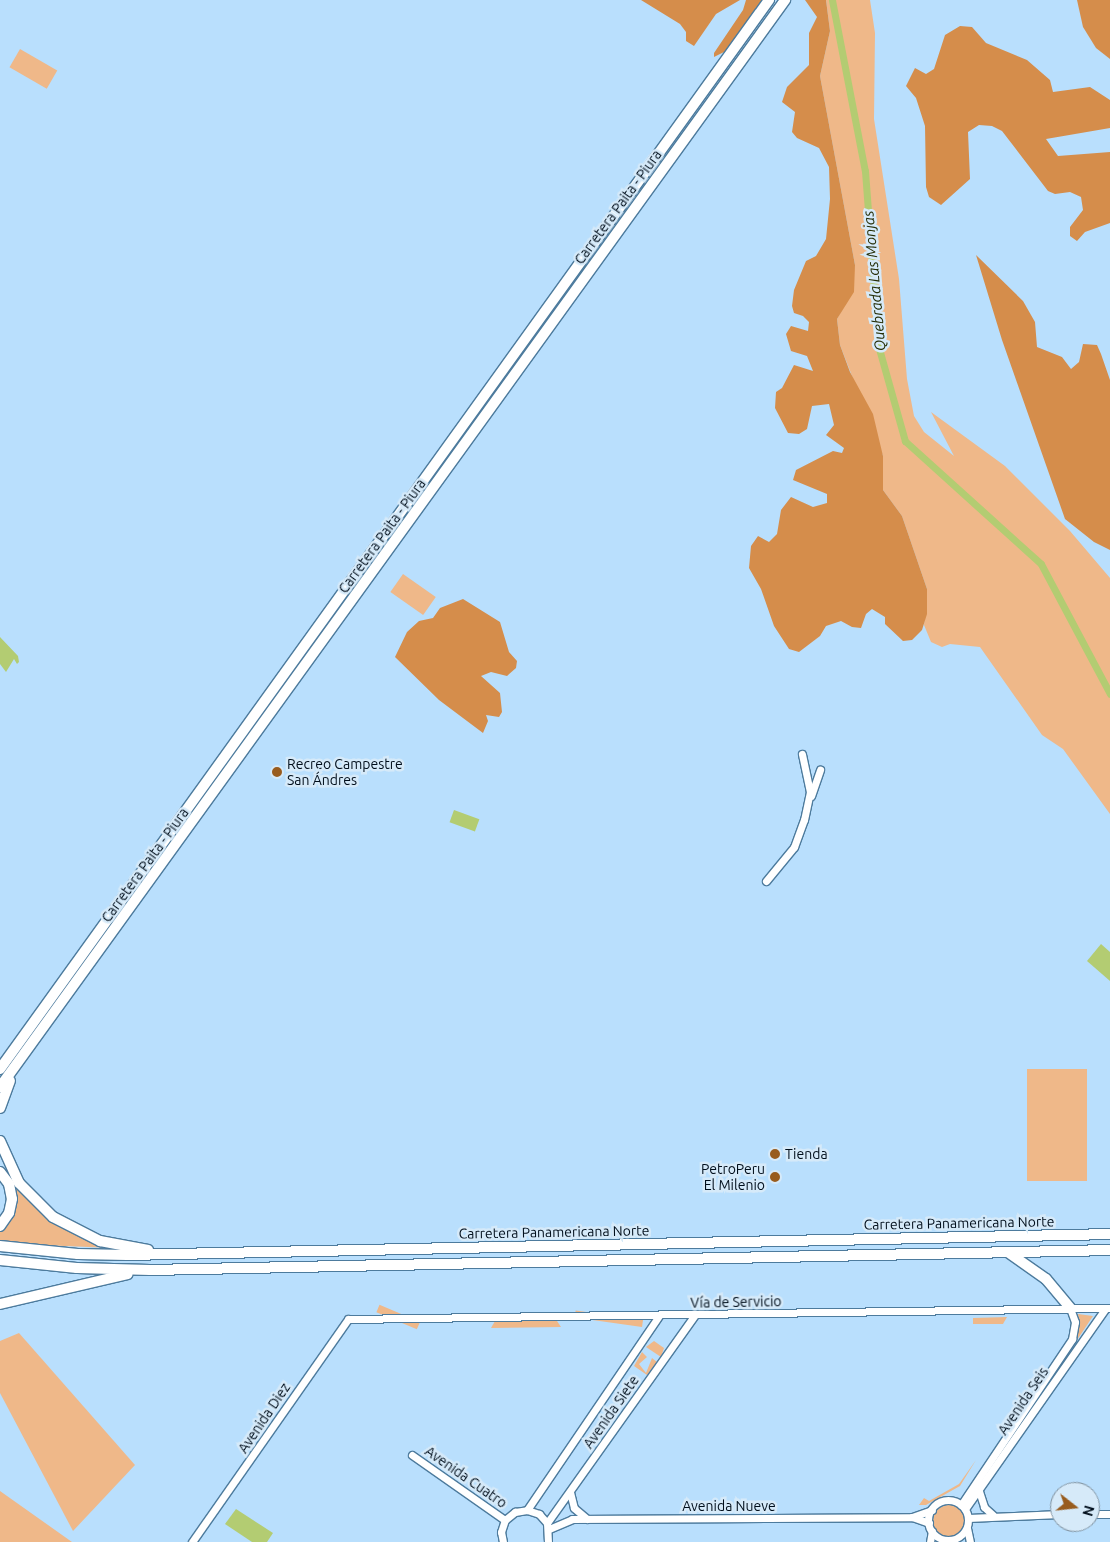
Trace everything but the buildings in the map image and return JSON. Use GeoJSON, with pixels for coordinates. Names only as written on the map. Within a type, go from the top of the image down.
{"type":"FeatureCollection","features":[{"type":"Feature","properties":{"kind":"highway","name":"Carretera Paita - Piura"},"geometry":{"type":"LineString","coordinates":[[0,1069],[769,0]]}},
{"type":"Feature","properties":{"kind":"highway","name":"Carretera Paita - Piura"},"geometry":{"type":"LineString","coordinates":[[0,1087],[784,0]]}},
{"type":"Feature","properties":{"kind":"highway"},"geometry":{"type":"LineString","coordinates":[[0,1059],[16,1047]]}},
{"type":"Feature","properties":{"kind":"highway"},"geometry":{"type":"LineString","coordinates":[[0,1108],[22,1056]]}},
{"type":"Feature","properties":{"kind":"highway"},"geometry":{"type":"LineString","coordinates":[[0,1141],[19,1183],[60,1222],[100,1241],[176,1255]]}},
{"type":"Feature","properties":{"kind":"highway"},"geometry":{"type":"LineString","coordinates":[[0,1172],[9,1184],[12,1198],[9,1213],[0,1226]]}},
{"type":"Feature","properties":{"kind":"highway","name":"Carretera Panamericana Norte"},"geometry":{"type":"LineString","coordinates":[[0,1246],[78,1254],[176,1255],[1110,1234]]}},
{"type":"Feature","properties":{"kind":"highway"},"geometry":{"type":"LineString","coordinates":[[910,1238],[911,1254]]}},
{"type":"Feature","properties":{"kind":"highway"},"geometry":{"type":"LineString","coordinates":[[479,1248],[480,1263]]}},
{"type":"Feature","properties":{"kind":"highway"},"geometry":{"type":"LineString","coordinates":[[0,1260],[77,1268],[150,1270],[1110,1250]]}},
{"type":"Feature","properties":{"kind":"highway"},"geometry":{"type":"LineString","coordinates":[[1009,1252],[1046,1279],[1070,1308]]}},
{"type":"Feature","properties":{"kind":"highway"},"geometry":{"type":"LineString","coordinates":[[0,1304],[59,1288],[150,1270]]}},
{"type":"Feature","properties":{"kind":"street"},"geometry":{"type":"LineString","coordinates":[[802,754],[808,781],[808,804]]}},
{"type":"Feature","properties":{"kind":"street"},"geometry":{"type":"LineString","coordinates":[[766,881],[794,847],[820,770]]}},
{"type":"Feature","properties":{"kind":"street","name":"Avenida Seis"},"geometry":{"type":"LineString","coordinates":[[963,1507],[977,1482],[1072,1339],[1075,1322],[1070,1308]]}},
{"type":"Feature","properties":{"kind":"street","name":"Vía de Servicio"},"geometry":{"type":"LineString","coordinates":[[362,1317],[659,1316],[1107,1308]]}},
{"type":"Feature","properties":{"kind":"street","name":"Avenida Seis"},"geometry":{"type":"LineString","coordinates":[[963,1507],[978,1490],[1107,1308]]}},
{"type":"Feature","properties":{"kind":"street","name":"Avenida Siete"},"geometry":{"type":"LineString","coordinates":[[548,1526],[695,1315]]}},
{"type":"Feature","properties":{"kind":"street","name":"Avenida Siete"},"geometry":{"type":"LineString","coordinates":[[527,1510],[659,1316]]}},
{"type":"Feature","properties":{"kind":"street","name":"Avenida Diez"},"geometry":{"type":"LineString","coordinates":[[192,1542],[343,1323],[348,1319],[362,1317]]}},
{"type":"Feature","properties":{"kind":"street","name":"Avenida Cuatro"},"geometry":{"type":"LineString","coordinates":[[412,1455],[506,1520]]}},
{"type":"Feature","properties":{"kind":"street"},"geometry":{"type":"LineString","coordinates":[[977,1482],[984,1507],[993,1515]]}},
{"type":"Feature","properties":{"kind":"street"},"geometry":{"type":"LineString","coordinates":[[570,1492],[574,1508],[587,1519]]}},
{"type":"Feature","properties":{"kind":"street"},"geometry":{"type":"LineString","coordinates":[[930,1542],[932,1532],[929,1523],[932,1510],[943,1501],[963,1507],[968,1518],[967,1527],[970,1542]]}},
{"type":"Feature","properties":{"kind":"street"},"geometry":{"type":"LineString","coordinates":[[502,1542],[501,1532],[506,1520],[515,1512],[527,1510],[539,1514],[548,1526],[548,1542]]}},
{"type":"Feature","properties":{"kind":"street","name":"Avenida Nueve"},"geometry":{"type":"LineString","coordinates":[[548,1526],[572,1520],[587,1519],[912,1517],[932,1510]]}},
{"type":"Feature","properties":{"kind":"street"},"geometry":{"type":"LineString","coordinates":[[968,1518],[993,1515],[1050,1514]]}},
{"type":"Feature","properties":{"kind":"street","name":"Avenida Nueve"},"geometry":{"type":"LineString","coordinates":[[912,1517],[929,1523]]}},
{"type":"Feature","properties":{"kind":"street"},"geometry":{"type":"LineString","coordinates":[[932,1532],[951,1541],[967,1527]]}},
{"type":"Feature","properties":{"kind":"shaded area"},"geometry":{"type":"Polygon","coordinates":[[[641,0],[740,0],[716,14],[694,46],[686,41],[686,32],[680,24],[641,0]]]}},
{"type":"Feature","properties":{"kind":"shaded area"},"geometry":{"type":"Polygon","coordinates":[[[746,0],[763,0],[728,50],[714,57],[714,53],[743,10],[746,0]]]}},
{"type":"Feature","properties":{"kind":"shaded area"},"geometry":{"type":"Polygon","coordinates":[[[805,0],[826,0],[830,31],[820,76],[855,265],[854,292],[837,319],[840,345],[850,372],[873,414],[883,456],[883,490],[902,516],[927,589],[927,614],[922,630],[912,640],[903,641],[885,624],[885,617],[872,609],[866,614],[861,628],[852,627],[841,621],[826,626],[820,636],[799,652],[789,649],[774,626],[761,589],[749,568],[751,546],[758,536],[769,542],[777,534],[781,510],[791,497],[813,507],[827,503],[827,494],[793,480],[796,470],[833,451],[842,453],[844,448],[826,435],[834,425],[829,404],[812,406],[807,429],[799,434],[788,433],[775,408],[776,392],[782,388],[794,365],[813,371],[807,356],[791,351],[786,334],[791,326],[808,331],[809,322],[803,316],[794,313],[792,306],[794,290],[806,261],[816,256],[826,239],[830,199],[829,167],[819,148],[797,138],[792,132],[795,112],[782,102],[787,87],[809,65],[809,33],[817,17],[805,0]]]}},
{"type":"Feature","properties":{"kind":"shaded area"},"geometry":{"type":"Polygon","coordinates":[[[826,0],[870,0],[875,33],[874,119],[899,279],[907,379],[914,416],[924,432],[954,456],[931,412],[1005,466],[1070,531],[1110,578],[1110,814],[1063,749],[1042,735],[980,647],[950,644],[942,647],[931,642],[924,625],[927,589],[902,516],[883,490],[883,456],[840,345],[837,319],[844,306],[855,265],[820,76],[830,31],[826,0]]]}},
{"type":"Feature","properties":{"kind":"shaded area"},"geometry":{"type":"Polygon","coordinates":[[[1077,0],[1110,0],[1110,59],[1096,48],[1083,27],[1077,0]]]}},
{"type":"Feature","properties":{"kind":"shaded area"},"geometry":{"type":"Polygon","coordinates":[[[960,26],[972,27],[986,43],[1027,60],[1050,80],[1053,92],[1090,87],[1110,100],[1110,128],[1046,139],[1058,156],[1110,152],[1110,223],[1085,232],[1077,241],[1070,236],[1070,227],[1083,210],[1081,197],[1070,192],[1055,194],[1048,191],[1002,131],[992,126],[979,125],[968,132],[970,179],[941,205],[929,197],[926,187],[925,126],[916,98],[906,86],[915,68],[926,74],[934,69],[945,35],[960,26]]]}},
{"type":"Feature","properties":{"kind":"shaded area"},"geometry":{"type":"Polygon","coordinates":[[[20,49],[57,70],[47,89],[10,67],[20,49]]]}},
{"type":"Feature","properties":{"kind":"shaded area"},"geometry":{"type":"Polygon","coordinates":[[[976,255],[1023,301],[1035,322],[1037,347],[1062,357],[1071,369],[1079,362],[1083,344],[1097,345],[1110,380],[1110,550],[1094,542],[1065,519],[1002,340],[976,255]]]}},
{"type":"Feature","properties":{"kind":"shaded area"},"geometry":{"type":"Polygon","coordinates":[[[403,574],[436,597],[423,615],[390,592],[403,574]]]}},
{"type":"Feature","properties":{"kind":"shaded area"},"geometry":{"type":"Polygon","coordinates":[[[463,599],[500,622],[509,652],[517,661],[516,668],[507,676],[491,672],[481,676],[500,693],[502,712],[499,717],[486,715],[488,721],[483,733],[439,700],[395,657],[407,632],[419,621],[433,618],[440,608],[463,599]]]}},
{"type":"Feature","properties":{"kind":"shaded area"},"geometry":{"type":"Polygon","coordinates":[[[0,637],[18,656],[19,662],[17,664],[14,659],[6,672],[0,664],[0,637]]]}},
{"type":"Feature","properties":{"kind":"shaded area"},"geometry":{"type":"Polygon","coordinates":[[[454,810],[479,819],[475,831],[450,822],[454,810]]]}},
{"type":"Feature","properties":{"kind":"shaded area"},"geometry":{"type":"Polygon","coordinates":[[[1101,944],[1110,952],[1110,981],[1087,961],[1101,944]]]}},
{"type":"Feature","properties":{"kind":"shaded area"},"geometry":{"type":"Polygon","coordinates":[[[1027,1069],[1087,1069],[1087,1181],[1027,1181],[1027,1069]]]}},
{"type":"Feature","properties":{"kind":"shaded area"},"geometry":{"type":"Polygon","coordinates":[[[14,1182],[36,1207],[65,1229],[112,1248],[41,1245],[0,1240],[0,1231],[15,1210],[14,1182]]]}},
{"type":"Feature","properties":{"kind":"shaded area"},"geometry":{"type":"Polygon","coordinates":[[[379,1305],[420,1322],[417,1329],[376,1312],[379,1305]]]}},
{"type":"Feature","properties":{"kind":"shaded area"},"geometry":{"type":"Polygon","coordinates":[[[576,1311],[643,1320],[642,1327],[575,1317],[576,1311]]]}},
{"type":"Feature","properties":{"kind":"shaded area"},"geometry":{"type":"Polygon","coordinates":[[[1078,1314],[1093,1316],[1075,1343],[1079,1326],[1078,1314]]]}},
{"type":"Feature","properties":{"kind":"shaded area"},"geometry":{"type":"Polygon","coordinates":[[[1007,1317],[1003,1324],[973,1324],[973,1318],[1007,1317]]]}},
{"type":"Feature","properties":{"kind":"shaded area"},"geometry":{"type":"Polygon","coordinates":[[[495,1321],[557,1321],[561,1327],[491,1328],[495,1321]]]}},
{"type":"Feature","properties":{"kind":"shaded area"},"geometry":{"type":"Polygon","coordinates":[[[19,1333],[135,1465],[73,1531],[0,1393],[0,1341],[19,1333]]]}},
{"type":"Feature","properties":{"kind":"shaded area"},"geometry":{"type":"Polygon","coordinates":[[[654,1341],[664,1348],[661,1357],[646,1347],[654,1341]]]}},
{"type":"Feature","properties":{"kind":"shaded area"},"geometry":{"type":"Polygon","coordinates":[[[642,1352],[647,1357],[639,1364],[646,1373],[652,1358],[657,1362],[647,1375],[634,1366],[642,1352]]]}},
{"type":"Feature","properties":{"kind":"shaded area"},"geometry":{"type":"Polygon","coordinates":[[[976,1460],[960,1486],[926,1505],[919,1505],[924,1498],[929,1501],[959,1484],[976,1460]]]}},
{"type":"Feature","properties":{"kind":"shaded area"},"geometry":{"type":"Polygon","coordinates":[[[0,1491],[72,1542],[0,1542],[0,1491]]]}},
{"type":"Feature","properties":{"kind":"shaded area"},"geometry":{"type":"Polygon","coordinates":[[[949,1505],[955,1506],[960,1510],[964,1515],[964,1527],[960,1532],[955,1536],[949,1537],[943,1536],[938,1532],[934,1527],[933,1521],[934,1515],[938,1510],[943,1506],[949,1505]]]}},
{"type":"Feature","properties":{"kind":"shaded area"},"geometry":{"type":"Polygon","coordinates":[[[236,1509],[273,1533],[267,1542],[252,1542],[225,1524],[236,1509]]]}},
{"type":"Feature","properties":{"kind":"waterway","name":"Quebrada Las Monjas"},"geometry":{"type":"LineString","coordinates":[[832,0],[865,171],[878,345],[905,441],[1041,564],[1110,694]]}},
{"type":"Feature","properties":{"kind":"place","name":"Recreo Campestre San Ándres"},"geometry":{"type":"Point","coordinates":[277,772]}},
{"type":"Feature","properties":{"kind":"place","name":"Tienda"},"geometry":{"type":"Point","coordinates":[775,1154]}},
{"type":"Feature","properties":{"kind":"place","name":"PetroPeru El Milenio"},"geometry":{"type":"Point","coordinates":[775,1177]}}]}
